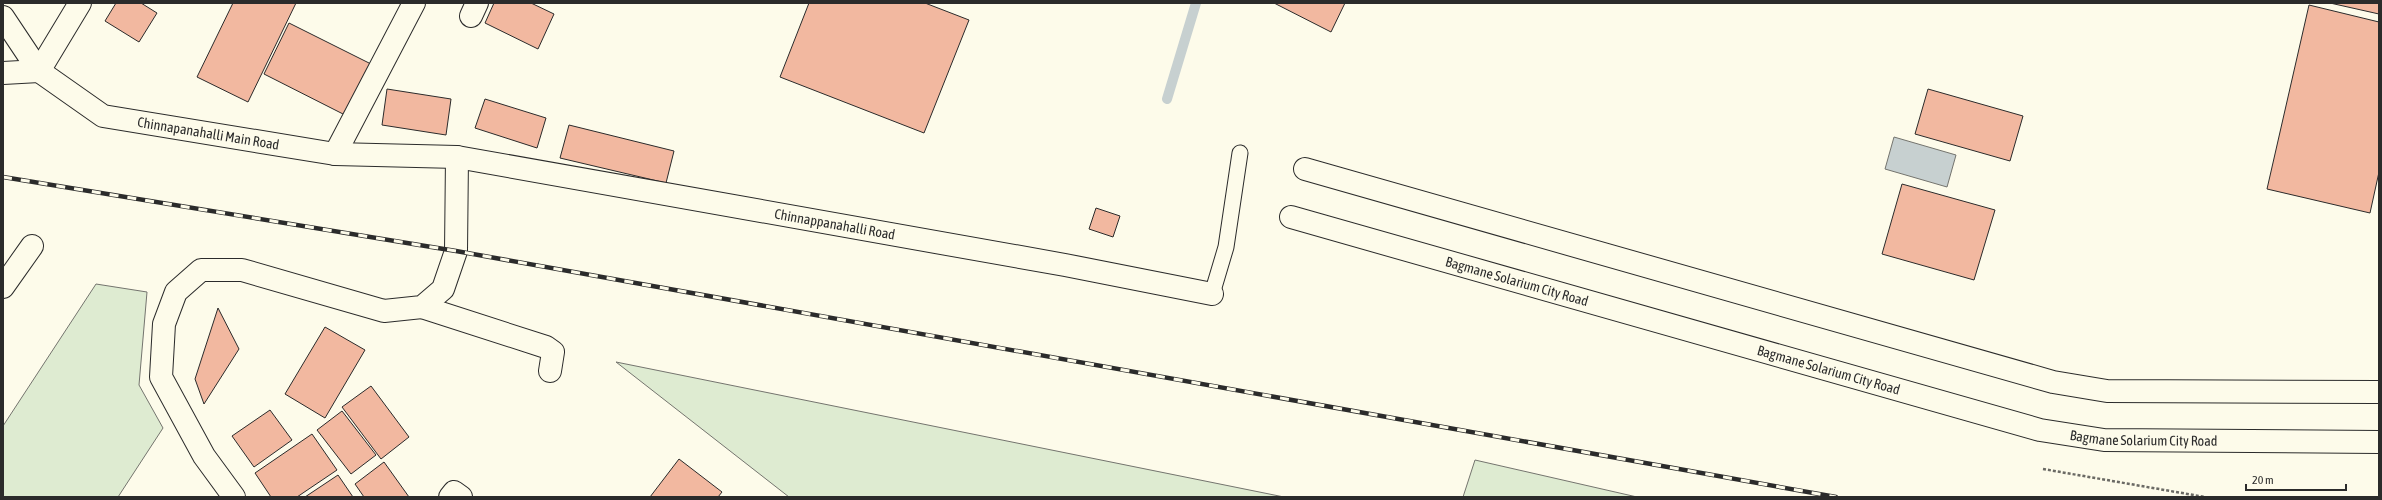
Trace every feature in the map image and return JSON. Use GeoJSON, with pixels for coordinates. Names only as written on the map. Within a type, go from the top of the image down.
{"type":"FeatureCollection","features":[{"type":"Feature","properties":{"kind":"street"},"geometry":{"type":"LineString","coordinates":[[3,73],[39,71],[80,3]]}},
{"type":"Feature","properties":{"kind":"street"},"geometry":{"type":"LineString","coordinates":[[334,154],[414,3]]}},
{"type":"Feature","properties":{"kind":"street","name":"Chinnapanahalli Main Road"},"geometry":{"type":"LineString","coordinates":[[3,17],[39,71],[103,116],[334,154],[457,158]]}},
{"type":"Feature","properties":{"kind":"street"},"geometry":{"type":"LineString","coordinates":[[422,307],[442,289],[456,251],[457,158]]}},
{"type":"Feature","properties":{"kind":"street","name":"Chinnappanahalli Road"},"geometry":{"type":"LineString","coordinates":[[457,158],[1065,265],[1212,294]]}},
{"type":"Feature","properties":{"kind":"street"},"geometry":{"type":"LineString","coordinates":[[1305,169],[2052,382],[2107,391],[2379,392]]}},
{"type":"Feature","properties":{"kind":"street","name":"Bagmane Solarium City Road"},"geometry":{"type":"LineString","coordinates":[[1291,217],[2040,430],[2104,440],[2379,442]]}},
{"type":"Feature","properties":{"kind":"street"},"geometry":{"type":"LineString","coordinates":[[3,287],[32,246]]}},
{"type":"Feature","properties":{"kind":"street"},"geometry":{"type":"LineString","coordinates":[[234,497],[204,456],[161,378],[164,324],[176,292],[201,270],[242,270],[384,311],[422,307],[546,347],[553,352],[550,371]]}},
{"type":"Feature","properties":{"kind":"street"},"geometry":{"type":"LineString","coordinates":[[450,497],[454,492],[461,497]]}},
{"type":"Feature","properties":{"kind":"lane"},"geometry":{"type":"LineString","coordinates":[[1212,294],[1226,247],[1240,153]]}},
{"type":"Feature","properties":{"kind":"path"},"geometry":{"type":"LineString","coordinates":[[2043,469],[2205,497]]}},
{"type":"Feature","properties":{"kind":"green space"},"geometry":{"type":"Polygon","coordinates":[[[96,284],[147,292],[139,385],[163,428],[118,497],[3,497],[3,426],[96,284]]]}},
{"type":"Feature","properties":{"kind":"green space"},"geometry":{"type":"Polygon","coordinates":[[[616,362],[1284,497],[789,497],[616,362]]]}},
{"type":"Feature","properties":{"kind":"green space"},"geometry":{"type":"Polygon","coordinates":[[[1475,460],[1637,497],[1463,497],[1475,460]]]}},
{"type":"Feature","properties":{"kind":"shaded area"},"geometry":{"type":"Polygon","coordinates":[[[1894,137],[1956,155],[1947,187],[1885,169],[1894,137]]]}},
{"type":"Feature","properties":{"kind":"building"},"geometry":{"type":"Polygon","coordinates":[[[116,3],[141,3],[157,13],[139,42],[105,21],[116,3]]]}},
{"type":"Feature","properties":{"kind":"building"},"geometry":{"type":"Polygon","coordinates":[[[233,3],[296,3],[248,102],[197,77],[233,3]]]}},
{"type":"Feature","properties":{"kind":"building"},"geometry":{"type":"Polygon","coordinates":[[[494,3],[531,3],[554,14],[538,49],[485,23],[494,3]]]}},
{"type":"Feature","properties":{"kind":"building"},"geometry":{"type":"Polygon","coordinates":[[[809,3],[925,3],[969,20],[924,133],[780,77],[809,3]]]}},
{"type":"Feature","properties":{"kind":"building"},"geometry":{"type":"Polygon","coordinates":[[[1274,3],[1345,3],[1331,32],[1274,3]]]}},
{"type":"Feature","properties":{"kind":"building"},"geometry":{"type":"Polygon","coordinates":[[[2330,3],[2379,3],[2379,14],[2330,3]]]}},
{"type":"Feature","properties":{"kind":"building"},"geometry":{"type":"Polygon","coordinates":[[[2309,5],[2379,22],[2379,172],[2370,213],[2267,189],[2309,5]]]}},
{"type":"Feature","properties":{"kind":"building"},"geometry":{"type":"Polygon","coordinates":[[[289,23],[371,64],[345,115],[264,74],[289,23]]]}},
{"type":"Feature","properties":{"kind":"building"},"geometry":{"type":"Polygon","coordinates":[[[387,89],[451,99],[446,135],[382,125],[387,89]]]}},
{"type":"Feature","properties":{"kind":"building"},"geometry":{"type":"Polygon","coordinates":[[[1928,89],[2023,116],[2010,161],[1915,134],[1928,89]]]}},
{"type":"Feature","properties":{"kind":"building"},"geometry":{"type":"Polygon","coordinates":[[[485,99],[546,118],[537,148],[475,128],[485,99]]]}},
{"type":"Feature","properties":{"kind":"building"},"geometry":{"type":"Polygon","coordinates":[[[569,125],[674,151],[666,183],[560,158],[569,125]]]}},
{"type":"Feature","properties":{"kind":"building"},"geometry":{"type":"Polygon","coordinates":[[[1902,184],[1995,210],[1974,280],[1882,254],[1902,184]]]}},
{"type":"Feature","properties":{"kind":"building"},"geometry":{"type":"Polygon","coordinates":[[[1096,208],[1120,216],[1113,237],[1089,229],[1096,208]]]}},
{"type":"Feature","properties":{"kind":"building"},"geometry":{"type":"Polygon","coordinates":[[[218,308],[239,349],[204,404],[195,379],[218,308]]]}},
{"type":"Feature","properties":{"kind":"building"},"geometry":{"type":"Polygon","coordinates":[[[325,327],[365,350],[325,418],[285,394],[325,327]]]}},
{"type":"Feature","properties":{"kind":"building"},"geometry":{"type":"Polygon","coordinates":[[[371,386],[409,437],[381,459],[342,407],[371,386]]]}},
{"type":"Feature","properties":{"kind":"building"},"geometry":{"type":"Polygon","coordinates":[[[270,410],[292,440],[254,467],[232,436],[270,410]]]}},
{"type":"Feature","properties":{"kind":"building"},"geometry":{"type":"Polygon","coordinates":[[[342,411],[376,455],[351,474],[317,430],[342,411]]]}},
{"type":"Feature","properties":{"kind":"building"},"geometry":{"type":"Polygon","coordinates":[[[312,434],[337,470],[297,497],[271,497],[255,473],[312,434]]]}},
{"type":"Feature","properties":{"kind":"building"},"geometry":{"type":"Polygon","coordinates":[[[679,459],[722,492],[718,497],[650,497],[679,459]]]}},
{"type":"Feature","properties":{"kind":"building"},"geometry":{"type":"Polygon","coordinates":[[[384,462],[409,497],[364,497],[355,484],[384,462]]]}},
{"type":"Feature","properties":{"kind":"building"},"geometry":{"type":"Polygon","coordinates":[[[338,475],[353,497],[305,497],[338,475]]]}},
{"type":"Feature","properties":{"kind":"waterway"},"geometry":{"type":"LineString","coordinates":[[1167,99],[1196,3]]}},
{"type":"Feature","properties":{"kind":"railway"},"geometry":{"type":"LineString","coordinates":[[3,177],[456,251],[1836,497]]}}]}
